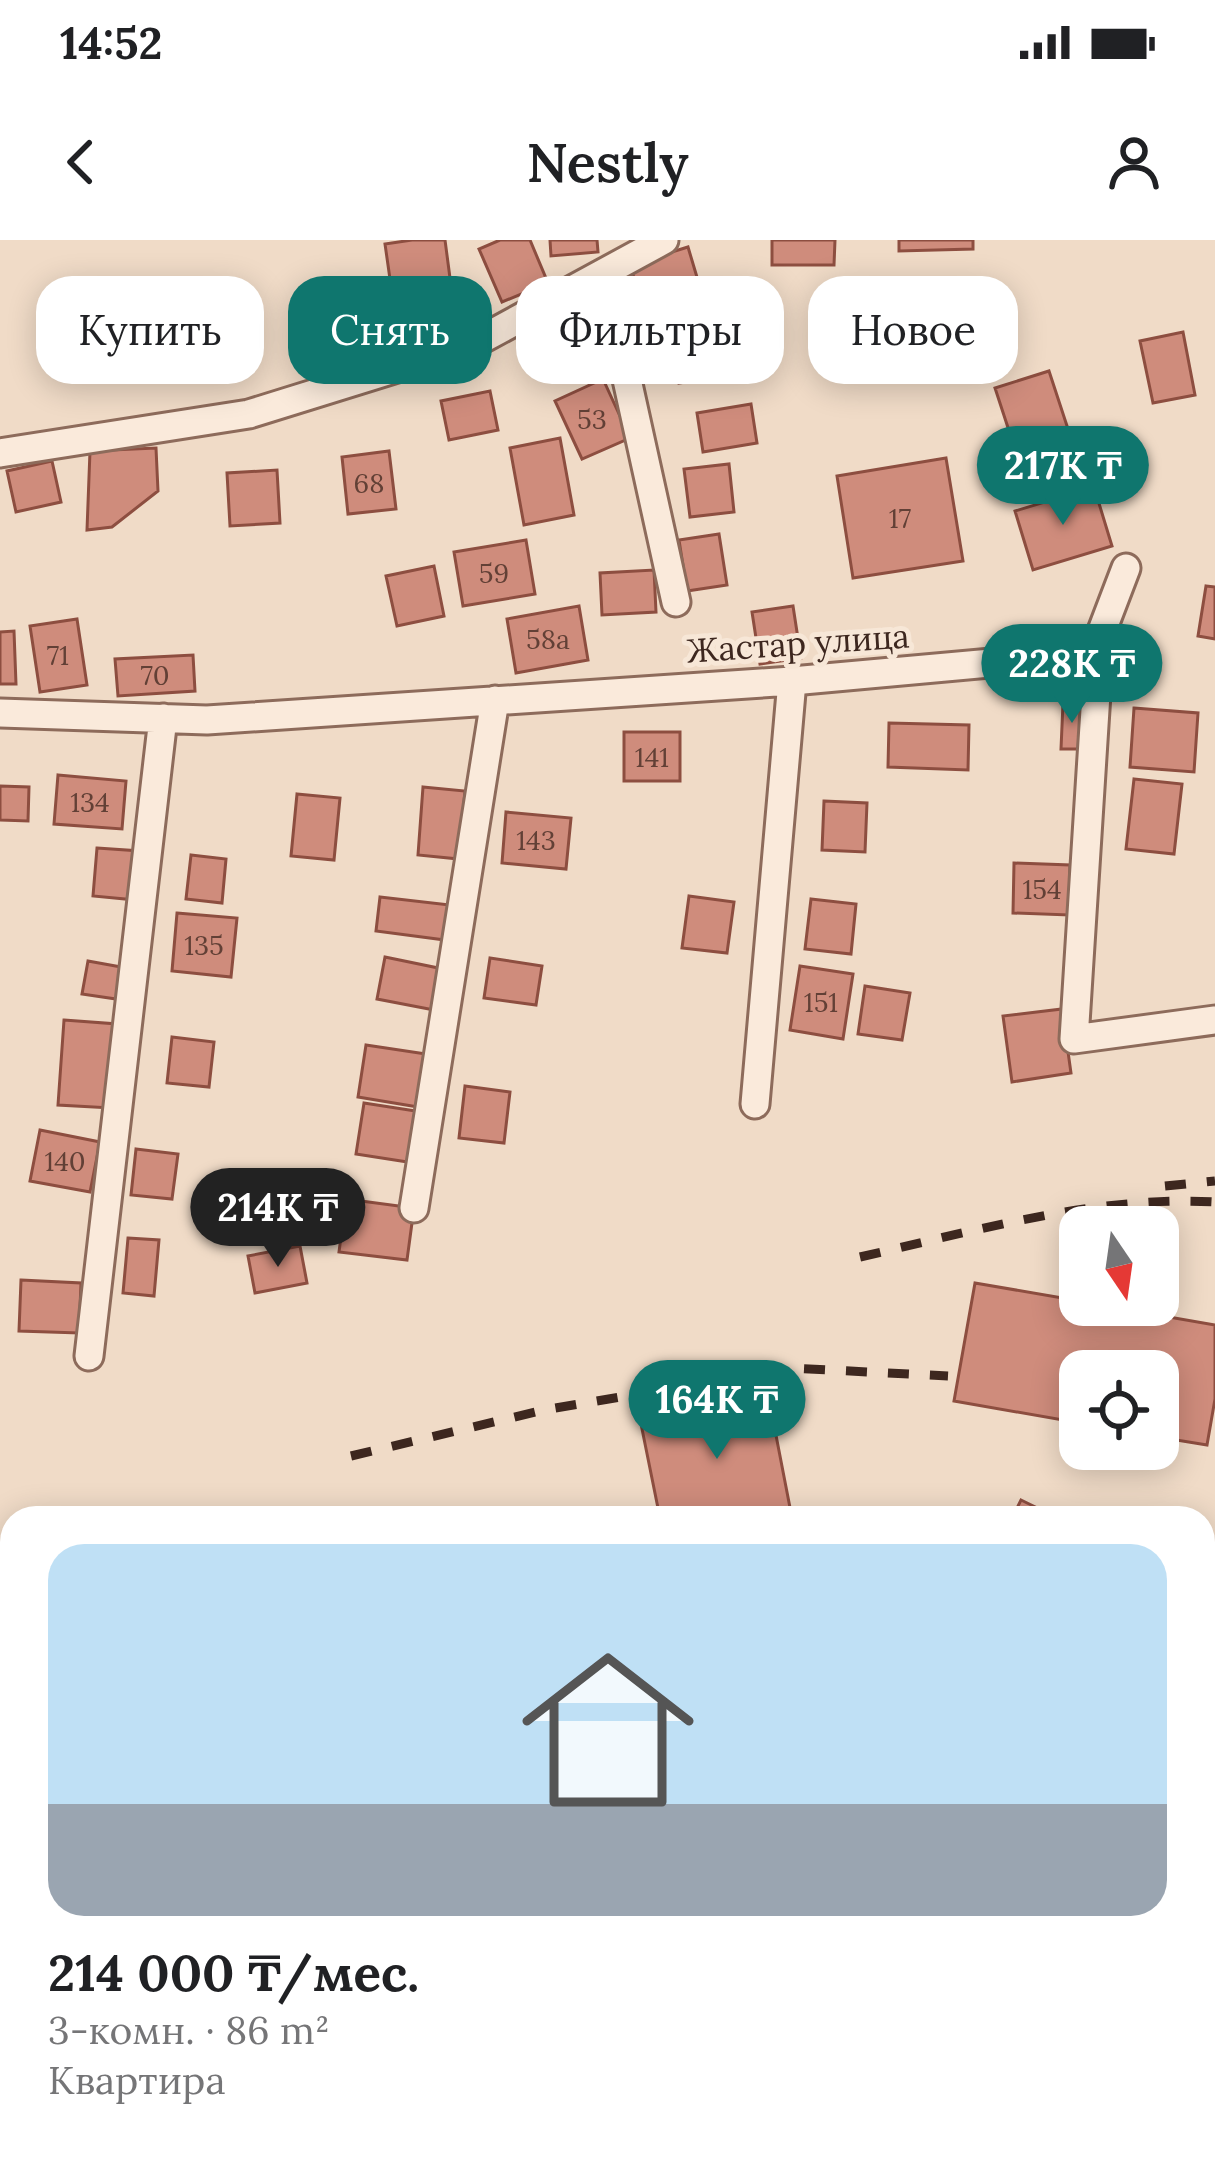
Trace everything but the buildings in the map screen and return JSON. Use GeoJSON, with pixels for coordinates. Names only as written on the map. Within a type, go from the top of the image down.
{"type":"FeatureCollection","features":[{"type":"Feature","properties":{"kind":"street"},"geometry":{"type":"LineString","coordinates":[[0,453],[249,414],[471,345],[664,240]]}},
{"type":"Feature","properties":{"kind":"street"},"geometry":{"type":"LineString","coordinates":[[604,274],[676,602]]}},
{"type":"Feature","properties":{"kind":"street"},"geometry":{"type":"LineString","coordinates":[[1126,568],[1084,678],[1096,694],[1074,1039],[1215,1020]]}},
{"type":"Feature","properties":{"kind":"street","name":"Жастар улица"},"geometry":{"type":"LineString","coordinates":[[0,713],[207,720],[791,681],[1067,656],[1084,678]]}},
{"type":"Feature","properties":{"kind":"street"},"geometry":{"type":"LineString","coordinates":[[754,1104],[791,681]]}},
{"type":"Feature","properties":{"kind":"street"},"geometry":{"type":"LineString","coordinates":[[414,1208],[495,700]]}},
{"type":"Feature","properties":{"kind":"street"},"geometry":{"type":"LineString","coordinates":[[89,1356],[163,718]]}},
{"type":"Feature","properties":{"kind":"railway"},"geometry":{"type":"LineString","coordinates":[[1165,1186],[1215,1181]]}},
{"type":"Feature","properties":{"kind":"railway"},"geometry":{"type":"LineString","coordinates":[[860,1257],[1081,1209],[1215,1202]]}},
{"type":"Feature","properties":{"kind":"railway"},"geometry":{"type":"LineString","coordinates":[[351,1456],[544,1410],[790,1368],[948,1376]]}}]}
